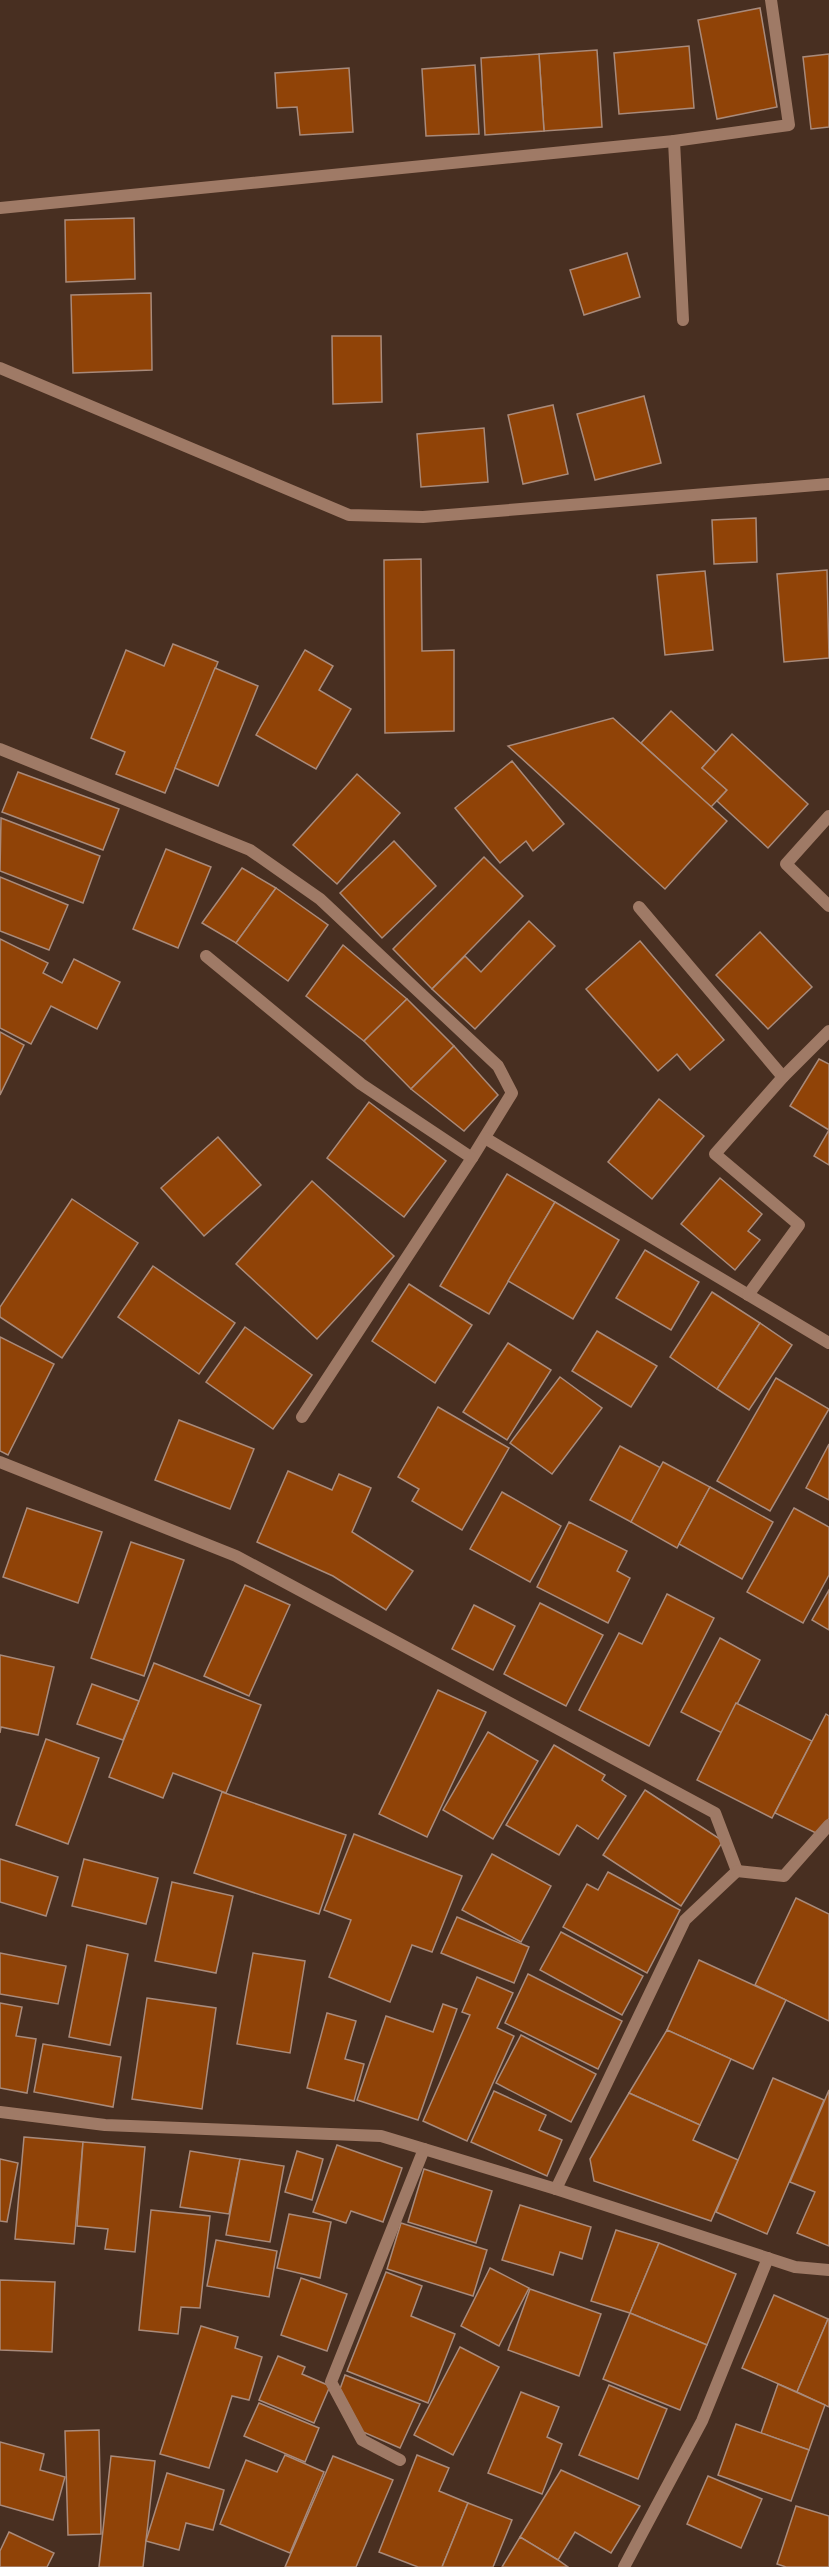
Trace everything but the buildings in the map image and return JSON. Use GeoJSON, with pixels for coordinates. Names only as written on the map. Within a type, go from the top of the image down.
{"type":"FeatureCollection","features":[{"type":"Feature","properties":{"kind":"street"},"geometry":{"type":"LineString","coordinates":[[0,208],[674,141],[789,125],[771,0]]}},
{"type":"Feature","properties":{"kind":"street"},"geometry":{"type":"LineString","coordinates":[[674,141],[683,320]]}},
{"type":"Feature","properties":{"kind":"street"},"geometry":{"type":"LineString","coordinates":[[0,368],[349,515],[423,517],[829,484]]}},
{"type":"Feature","properties":{"kind":"street"},"geometry":{"type":"LineString","coordinates":[[0,749],[250,850],[320,899],[498,1066],[512,1093],[485,1138],[302,1417]]}},
{"type":"Feature","properties":{"kind":"street"},"geometry":{"type":"LineString","coordinates":[[829,816],[786,864],[829,906]]}},
{"type":"Feature","properties":{"kind":"street"},"geometry":{"type":"LineString","coordinates":[[639,907],[783,1077]]}},
{"type":"Feature","properties":{"kind":"street"},"geometry":{"type":"LineString","coordinates":[[206,956],[361,1084],[472,1158]]}},
{"type":"Feature","properties":{"kind":"street"},"geometry":{"type":"LineString","coordinates":[[748,1294],[799,1225],[715,1154],[783,1077],[829,1031]]}},
{"type":"Feature","properties":{"kind":"street"},"geometry":{"type":"LineString","coordinates":[[485,1138],[829,1342]]}},
{"type":"Feature","properties":{"kind":"street"},"geometry":{"type":"LineString","coordinates":[[0,1462],[236,1556],[715,1813],[737,1871]]}},
{"type":"Feature","properties":{"kind":"street"},"geometry":{"type":"LineString","coordinates":[[556,2189],[685,1920],[737,1871],[784,1876],[829,1825]]}},
{"type":"Feature","properties":{"kind":"street"},"geometry":{"type":"LineString","coordinates":[[0,2112],[105,2125],[381,2136],[556,2189],[795,2267],[829,2270]]}},
{"type":"Feature","properties":{"kind":"street"},"geometry":{"type":"LineString","coordinates":[[400,2460],[362,2440],[331,2382],[424,2149]]}},
{"type":"Feature","properties":{"kind":"street"},"geometry":{"type":"LineString","coordinates":[[624,2567],[702,2421],[768,2258]]}}]}
